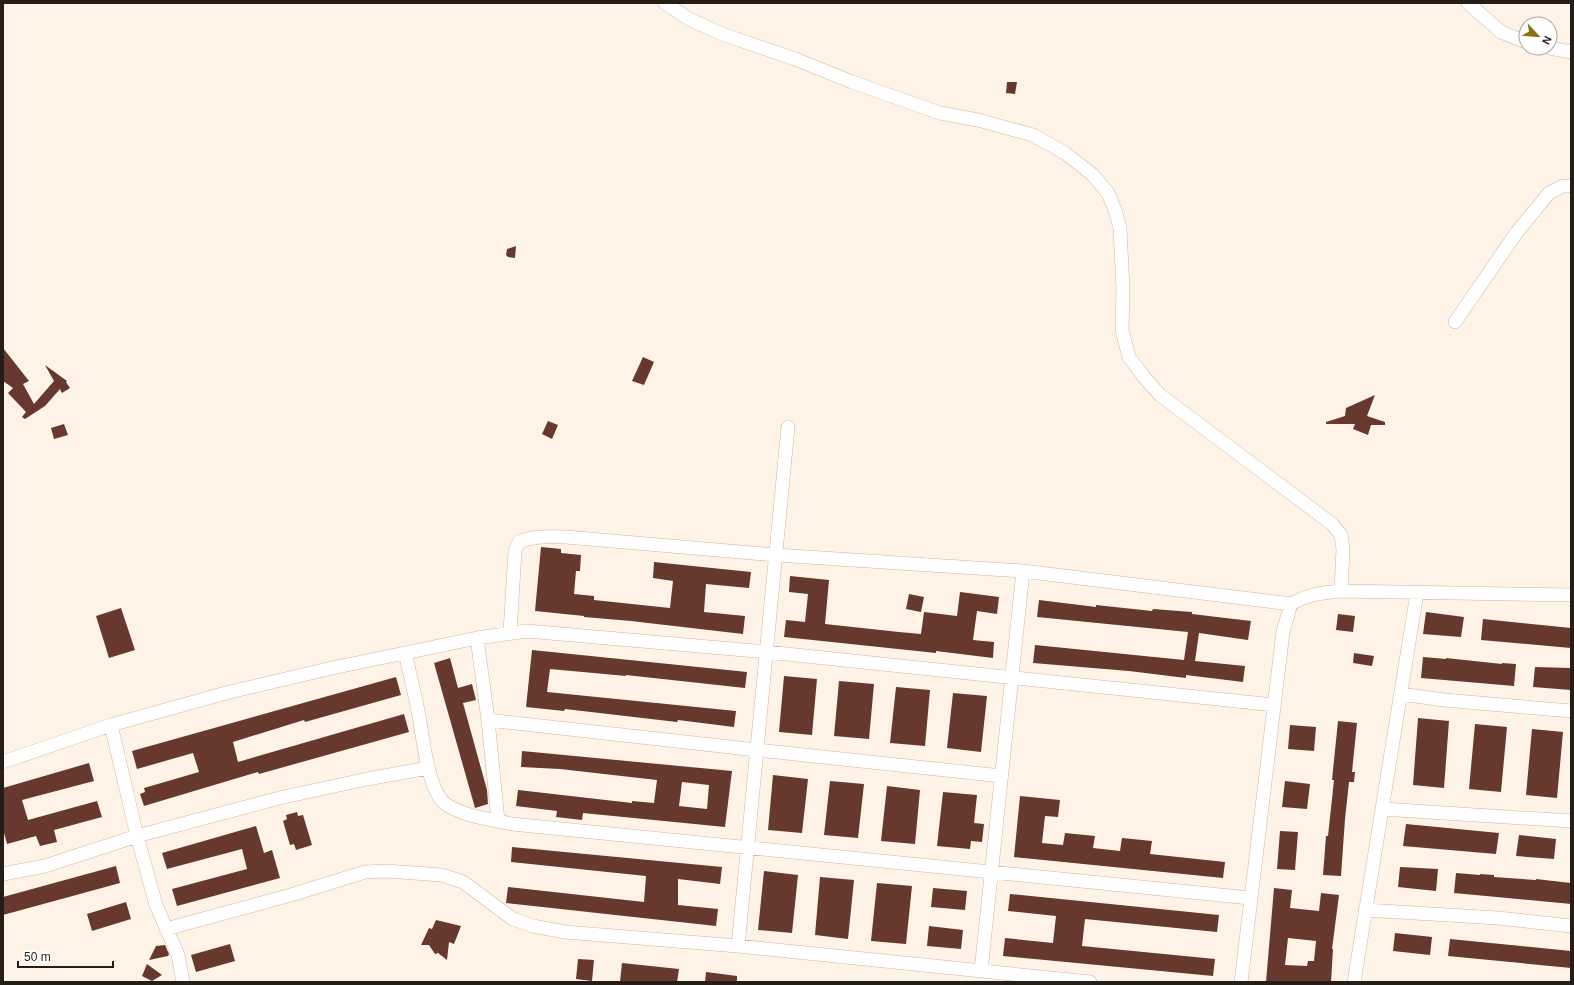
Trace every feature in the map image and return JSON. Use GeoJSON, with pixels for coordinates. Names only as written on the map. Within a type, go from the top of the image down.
{"type":"FeatureCollection","features":[{"type":"Feature","properties":{"kind":"street"},"geometry":{"type":"LineString","coordinates":[[665,3],[689,19],[722,34],[795,58],[852,82],[940,113],[978,120],[1034,135],[1065,154],[1093,175],[1108,193],[1120,228],[1123,290],[1122,330],[1129,357],[1160,395],[1332,524],[1341,535],[1343,549],[1341,591]]}},
{"type":"Feature","properties":{"kind":"street"},"geometry":{"type":"LineString","coordinates":[[1468,3],[1501,32],[1518,39]]}},
{"type":"Feature","properties":{"kind":"street"},"geometry":{"type":"LineString","coordinates":[[1558,50],[1571,52]]}},
{"type":"Feature","properties":{"kind":"street"},"geometry":{"type":"LineString","coordinates":[[1455,322],[1517,232],[1549,193],[1563,186],[1571,186]]}},
{"type":"Feature","properties":{"kind":"street"},"geometry":{"type":"LineString","coordinates":[[738,946],[788,428]]}},
{"type":"Feature","properties":{"kind":"street"},"geometry":{"type":"LineString","coordinates":[[510,633],[515,551],[519,542],[528,538],[566,537],[776,554],[1023,571],[1291,604],[1302,597],[1317,593],[1341,591],[1571,595]]}},
{"type":"Feature","properties":{"kind":"street"},"geometry":{"type":"LineString","coordinates":[[982,971],[1023,571]]}},
{"type":"Feature","properties":{"kind":"street"},"geometry":{"type":"LineString","coordinates":[[1354,982],[1417,593]]}},
{"type":"Feature","properties":{"kind":"street"},"geometry":{"type":"LineString","coordinates":[[1241,982],[1283,632],[1291,604]]}},
{"type":"Feature","properties":{"kind":"street"},"geometry":{"type":"LineString","coordinates":[[3,762],[111,725],[226,693],[332,668],[477,638],[527,631],[766,652],[1274,705]]}},
{"type":"Feature","properties":{"kind":"street"},"geometry":{"type":"LineString","coordinates":[[477,638],[488,720],[498,821]]}},
{"type":"Feature","properties":{"kind":"street"},"geometry":{"type":"LineString","coordinates":[[405,653],[419,716],[428,768],[436,792],[446,804],[476,816],[512,824],[1250,898]]}},
{"type":"Feature","properties":{"kind":"street"},"geometry":{"type":"LineString","coordinates":[[1401,694],[1571,711]]}},
{"type":"Feature","properties":{"kind":"street"},"geometry":{"type":"LineString","coordinates":[[488,720],[1002,776]]}},
{"type":"Feature","properties":{"kind":"street"},"geometry":{"type":"LineString","coordinates":[[111,725],[137,836],[156,905],[178,955],[183,982]]}},
{"type":"Feature","properties":{"kind":"street"},"geometry":{"type":"LineString","coordinates":[[3,874],[45,866],[137,836],[279,798],[367,779],[428,768]]}},
{"type":"Feature","properties":{"kind":"street"},"geometry":{"type":"LineString","coordinates":[[1382,809],[1571,821]]}},
{"type":"Feature","properties":{"kind":"street"},"geometry":{"type":"LineString","coordinates":[[166,929],[291,895],[365,872],[385,871],[442,875],[464,882],[513,918],[533,926],[565,932],[738,946],[1090,982]]}},
{"type":"Feature","properties":{"kind":"street"},"geometry":{"type":"LineString","coordinates":[[1365,910],[1498,918],[1571,926]]}},
{"type":"Feature","properties":{"kind":"building"},"geometry":{"type":"Polygon","coordinates":[[[1007,82],[1017,82],[1015,94],[1006,93],[1007,82]]]}},
{"type":"Feature","properties":{"kind":"building"},"geometry":{"type":"Polygon","coordinates":[[[516,246],[515,258],[508,257],[506,255],[507,249],[516,246]]]}},
{"type":"Feature","properties":{"kind":"building"},"geometry":{"type":"Polygon","coordinates":[[[3,348],[29,381],[23,384],[34,404],[54,381],[45,365],[67,381],[66,382],[70,388],[62,393],[60,389],[45,406],[25,419],[22,417],[26,412],[8,393],[13,388],[3,381],[3,348]]]}},
{"type":"Feature","properties":{"kind":"building"},"geometry":{"type":"Polygon","coordinates":[[[643,357],[654,362],[644,385],[632,381],[643,357]]]}},
{"type":"Feature","properties":{"kind":"building"},"geometry":{"type":"Polygon","coordinates":[[[1375,395],[1367,416],[1385,422],[1385,425],[1371,425],[1368,435],[1353,429],[1355,424],[1326,424],[1326,422],[1345,416],[1346,408],[1375,395]]]}},
{"type":"Feature","properties":{"kind":"building"},"geometry":{"type":"Polygon","coordinates":[[[548,421],[558,425],[552,439],[542,434],[548,421]]]}},
{"type":"Feature","properties":{"kind":"building"},"geometry":{"type":"Polygon","coordinates":[[[64,424],[68,435],[54,439],[51,428],[64,424]]]}},
{"type":"Feature","properties":{"kind":"building"},"geometry":{"type":"Polygon","coordinates":[[[541,547],[561,549],[561,553],[581,555],[580,571],[576,571],[574,594],[594,596],[594,600],[670,608],[673,581],[653,578],[654,562],[751,572],[749,588],[706,584],[704,612],[745,616],[743,634],[535,611],[541,547]]]}},
{"type":"Feature","properties":{"kind":"building"},"geometry":{"type":"Polygon","coordinates":[[[790,576],[829,580],[825,624],[899,632],[921,634],[924,612],[957,616],[960,592],[999,597],[997,614],[977,611],[973,640],[994,642],[993,658],[936,651],[936,653],[784,637],[786,620],[805,622],[808,594],[789,592],[790,576]]]}},
{"type":"Feature","properties":{"kind":"building"},"geometry":{"type":"Polygon","coordinates":[[[909,594],[924,597],[921,612],[906,609],[909,594]]]}},
{"type":"Feature","properties":{"kind":"building"},"geometry":{"type":"Polygon","coordinates":[[[1039,600],[1096,607],[1096,605],[1152,611],[1153,609],[1192,612],[1192,614],[1251,621],[1248,640],[1199,633],[1195,661],[1245,666],[1243,682],[1186,675],[1186,678],[1129,671],[1033,663],[1035,645],[1184,660],[1188,632],[1037,617],[1039,600]]]}},
{"type":"Feature","properties":{"kind":"building"},"geometry":{"type":"Polygon","coordinates":[[[121,608],[135,650],[109,658],[96,616],[121,608]]]}},
{"type":"Feature","properties":{"kind":"building"},"geometry":{"type":"Polygon","coordinates":[[[1426,612],[1464,617],[1461,637],[1423,634],[1426,612]]]}},
{"type":"Feature","properties":{"kind":"building"},"geometry":{"type":"Polygon","coordinates":[[[1338,614],[1355,616],[1353,632],[1336,630],[1338,614]]]}},
{"type":"Feature","properties":{"kind":"building"},"geometry":{"type":"Polygon","coordinates":[[[1483,619],[1571,628],[1571,648],[1481,640],[1483,619]]]}},
{"type":"Feature","properties":{"kind":"building"},"geometry":{"type":"Polygon","coordinates":[[[532,650],[747,672],[745,688],[626,675],[550,669],[547,692],[736,711],[734,727],[565,709],[564,711],[526,707],[532,650]]]}},
{"type":"Feature","properties":{"kind":"building"},"geometry":{"type":"Polygon","coordinates":[[[1354,653],[1374,656],[1372,666],[1353,663],[1354,653]]]}},
{"type":"Feature","properties":{"kind":"building"},"geometry":{"type":"Polygon","coordinates":[[[1423,657],[1516,664],[1514,686],[1421,678],[1423,657]]]}},
{"type":"Feature","properties":{"kind":"building"},"geometry":{"type":"Polygon","coordinates":[[[450,658],[458,688],[472,684],[476,700],[463,703],[487,790],[488,804],[475,808],[434,663],[450,658]]]}},
{"type":"Feature","properties":{"kind":"building"},"geometry":{"type":"Polygon","coordinates":[[[1535,667],[1571,668],[1571,690],[1533,687],[1535,667]]]}},
{"type":"Feature","properties":{"kind":"building"},"geometry":{"type":"Polygon","coordinates":[[[784,676],[817,679],[812,735],[779,732],[784,676]]]}},
{"type":"Feature","properties":{"kind":"building"},"geometry":{"type":"Polygon","coordinates":[[[396,677],[401,695],[305,722],[304,720],[233,742],[238,762],[404,714],[409,732],[259,774],[258,772],[144,806],[140,794],[145,792],[144,788],[199,772],[193,753],[137,769],[132,751],[396,677]]]}},
{"type":"Feature","properties":{"kind":"building"},"geometry":{"type":"Polygon","coordinates":[[[839,681],[874,684],[869,739],[834,736],[839,681]]]}},
{"type":"Feature","properties":{"kind":"building"},"geometry":{"type":"Polygon","coordinates":[[[896,687],[930,690],[925,746],[890,743],[896,687]]]}},
{"type":"Feature","properties":{"kind":"building"},"geometry":{"type":"Polygon","coordinates":[[[953,693],[987,696],[981,752],[947,748],[953,693]]]}},
{"type":"Feature","properties":{"kind":"building"},"geometry":{"type":"Polygon","coordinates":[[[1418,718],[1449,721],[1444,788],[1413,785],[1418,718]]]}},
{"type":"Feature","properties":{"kind":"building"},"geometry":{"type":"Polygon","coordinates":[[[1338,721],[1357,723],[1352,772],[1355,772],[1354,782],[1349,782],[1341,876],[1323,875],[1326,836],[1328,836],[1334,780],[1332,780],[1338,721]]]}},
{"type":"Feature","properties":{"kind":"building"},"geometry":{"type":"Polygon","coordinates":[[[1475,724],[1507,727],[1501,792],[1469,789],[1475,724]]]}},
{"type":"Feature","properties":{"kind":"building"},"geometry":{"type":"Polygon","coordinates":[[[1290,725],[1316,727],[1314,751],[1288,749],[1290,725]]]}},
{"type":"Feature","properties":{"kind":"building"},"geometry":{"type":"Polygon","coordinates":[[[1532,729],[1563,732],[1557,798],[1526,795],[1532,729]]]}},
{"type":"Feature","properties":{"kind":"building"},"geometry":{"type":"Polygon","coordinates":[[[522,751],[732,771],[725,827],[583,813],[582,820],[556,817],[557,811],[516,806],[518,790],[632,803],[632,801],[654,803],[657,780],[560,769],[521,767],[522,751]],[[682,782],[679,806],[707,809],[709,785],[682,782]]]}},
{"type":"Feature","properties":{"kind":"building"},"geometry":{"type":"Polygon","coordinates":[[[89,763],[94,781],[22,800],[28,820],[97,801],[102,817],[54,830],[57,842],[40,846],[36,836],[7,844],[3,829],[3,788],[89,763]]]}},
{"type":"Feature","properties":{"kind":"building"},"geometry":{"type":"Polygon","coordinates":[[[773,775],[808,779],[802,833],[768,830],[773,775]]]}},
{"type":"Feature","properties":{"kind":"building"},"geometry":{"type":"Polygon","coordinates":[[[830,781],[864,784],[858,838],[824,835],[830,781]]]}},
{"type":"Feature","properties":{"kind":"building"},"geometry":{"type":"Polygon","coordinates":[[[1285,781],[1310,784],[1307,809],[1282,807],[1285,781]]]}},
{"type":"Feature","properties":{"kind":"building"},"geometry":{"type":"Polygon","coordinates":[[[887,786],[920,790],[915,844],[881,841],[887,786]]]}},
{"type":"Feature","properties":{"kind":"building"},"geometry":{"type":"Polygon","coordinates":[[[943,792],[977,795],[974,823],[984,824],[982,842],[971,841],[970,849],[937,846],[943,792]]]}},
{"type":"Feature","properties":{"kind":"building"},"geometry":{"type":"Polygon","coordinates":[[[1020,796],[1060,800],[1058,817],[1045,816],[1042,843],[1063,845],[1065,833],[1095,836],[1093,848],[1120,851],[1122,838],[1152,841],[1150,854],[1225,862],[1223,878],[1014,857],[1020,796]]]}},
{"type":"Feature","properties":{"kind":"building"},"geometry":{"type":"Polygon","coordinates":[[[297,812],[298,816],[303,815],[312,845],[296,850],[294,844],[290,845],[283,821],[287,819],[286,815],[297,812]]]}},
{"type":"Feature","properties":{"kind":"building"},"geometry":{"type":"Polygon","coordinates":[[[1406,824],[1499,833],[1496,854],[1403,846],[1406,824]]]}},
{"type":"Feature","properties":{"kind":"building"},"geometry":{"type":"Polygon","coordinates":[[[256,826],[264,853],[272,850],[280,878],[177,906],[172,889],[247,869],[242,849],[167,869],[162,853],[256,826]]]}},
{"type":"Feature","properties":{"kind":"building"},"geometry":{"type":"Polygon","coordinates":[[[1280,831],[1298,832],[1295,870],[1277,869],[1280,831]]]}},
{"type":"Feature","properties":{"kind":"building"},"geometry":{"type":"Polygon","coordinates":[[[1519,835],[1556,839],[1554,859],[1516,856],[1519,835]]]}},
{"type":"Feature","properties":{"kind":"building"},"geometry":{"type":"Polygon","coordinates":[[[512,847],[722,867],[720,884],[678,879],[678,905],[718,909],[716,926],[506,903],[508,887],[644,902],[646,876],[511,862],[512,847]]]}},
{"type":"Feature","properties":{"kind":"building"},"geometry":{"type":"Polygon","coordinates":[[[116,866],[120,883],[3,915],[3,897],[116,866]]]}},
{"type":"Feature","properties":{"kind":"building"},"geometry":{"type":"Polygon","coordinates":[[[1400,867],[1438,869],[1436,891],[1398,887],[1400,867]]]}},
{"type":"Feature","properties":{"kind":"building"},"geometry":{"type":"Polygon","coordinates":[[[764,871],[798,875],[792,933],[758,930],[764,871]]]}},
{"type":"Feature","properties":{"kind":"building"},"geometry":{"type":"Polygon","coordinates":[[[1456,873],[1494,875],[1494,877],[1536,879],[1571,883],[1571,904],[1454,893],[1456,873]]]}},
{"type":"Feature","properties":{"kind":"building"},"geometry":{"type":"Polygon","coordinates":[[[820,877],[854,880],[848,939],[815,935],[820,877]]]}},
{"type":"Feature","properties":{"kind":"building"},"geometry":{"type":"Polygon","coordinates":[[[877,883],[912,886],[906,944],[871,941],[877,883]]]}},
{"type":"Feature","properties":{"kind":"building"},"geometry":{"type":"Polygon","coordinates":[[[933,888],[967,891],[965,910],[931,907],[933,888]]]}},
{"type":"Feature","properties":{"kind":"building"},"geometry":{"type":"Polygon","coordinates":[[[1274,888],[1292,890],[1290,908],[1319,911],[1321,893],[1339,895],[1332,949],[1331,982],[1266,982],[1274,888]],[[1288,938],[1285,965],[1307,966],[1308,961],[1314,961],[1316,941],[1288,938]]]}},
{"type":"Feature","properties":{"kind":"building"},"geometry":{"type":"Polygon","coordinates":[[[1010,894],[1219,915],[1217,932],[1085,919],[1082,946],[1215,959],[1213,976],[1003,956],[1005,938],[1053,943],[1056,916],[1008,911],[1010,894]]]}},
{"type":"Feature","properties":{"kind":"building"},"geometry":{"type":"Polygon","coordinates":[[[126,902],[131,919],[92,931],[87,914],[126,902]]]}},
{"type":"Feature","properties":{"kind":"building"},"geometry":{"type":"Polygon","coordinates":[[[436,920],[461,926],[454,944],[449,942],[447,960],[438,953],[435,954],[429,945],[421,945],[429,928],[432,929],[436,920]]]}},
{"type":"Feature","properties":{"kind":"building"},"geometry":{"type":"Polygon","coordinates":[[[929,926],[963,930],[961,949],[927,946],[929,926]]]}},
{"type":"Feature","properties":{"kind":"building"},"geometry":{"type":"Polygon","coordinates":[[[1395,933],[1432,937],[1430,955],[1393,951],[1395,933]]]}},
{"type":"Feature","properties":{"kind":"building"},"geometry":{"type":"Polygon","coordinates":[[[1450,939],[1571,951],[1571,968],[1448,956],[1450,939]]]}},
{"type":"Feature","properties":{"kind":"building"},"geometry":{"type":"Polygon","coordinates":[[[230,944],[235,961],[196,972],[191,955],[230,944]]]}},
{"type":"Feature","properties":{"kind":"building"},"geometry":{"type":"Polygon","coordinates":[[[165,945],[169,954],[168,956],[149,960],[156,946],[165,945]]]}},
{"type":"Feature","properties":{"kind":"building"},"geometry":{"type":"Polygon","coordinates":[[[578,959],[594,960],[592,981],[576,979],[578,959]]]}},
{"type":"Feature","properties":{"kind":"building"},"geometry":{"type":"Polygon","coordinates":[[[622,963],[679,969],[677,982],[620,982],[622,963]]]}},
{"type":"Feature","properties":{"kind":"building"},"geometry":{"type":"Polygon","coordinates":[[[147,964],[162,975],[152,981],[142,976],[147,964]]]}},
{"type":"Feature","properties":{"kind":"building"},"geometry":{"type":"Polygon","coordinates":[[[706,972],[737,976],[737,982],[705,982],[706,972]]]}}]}
